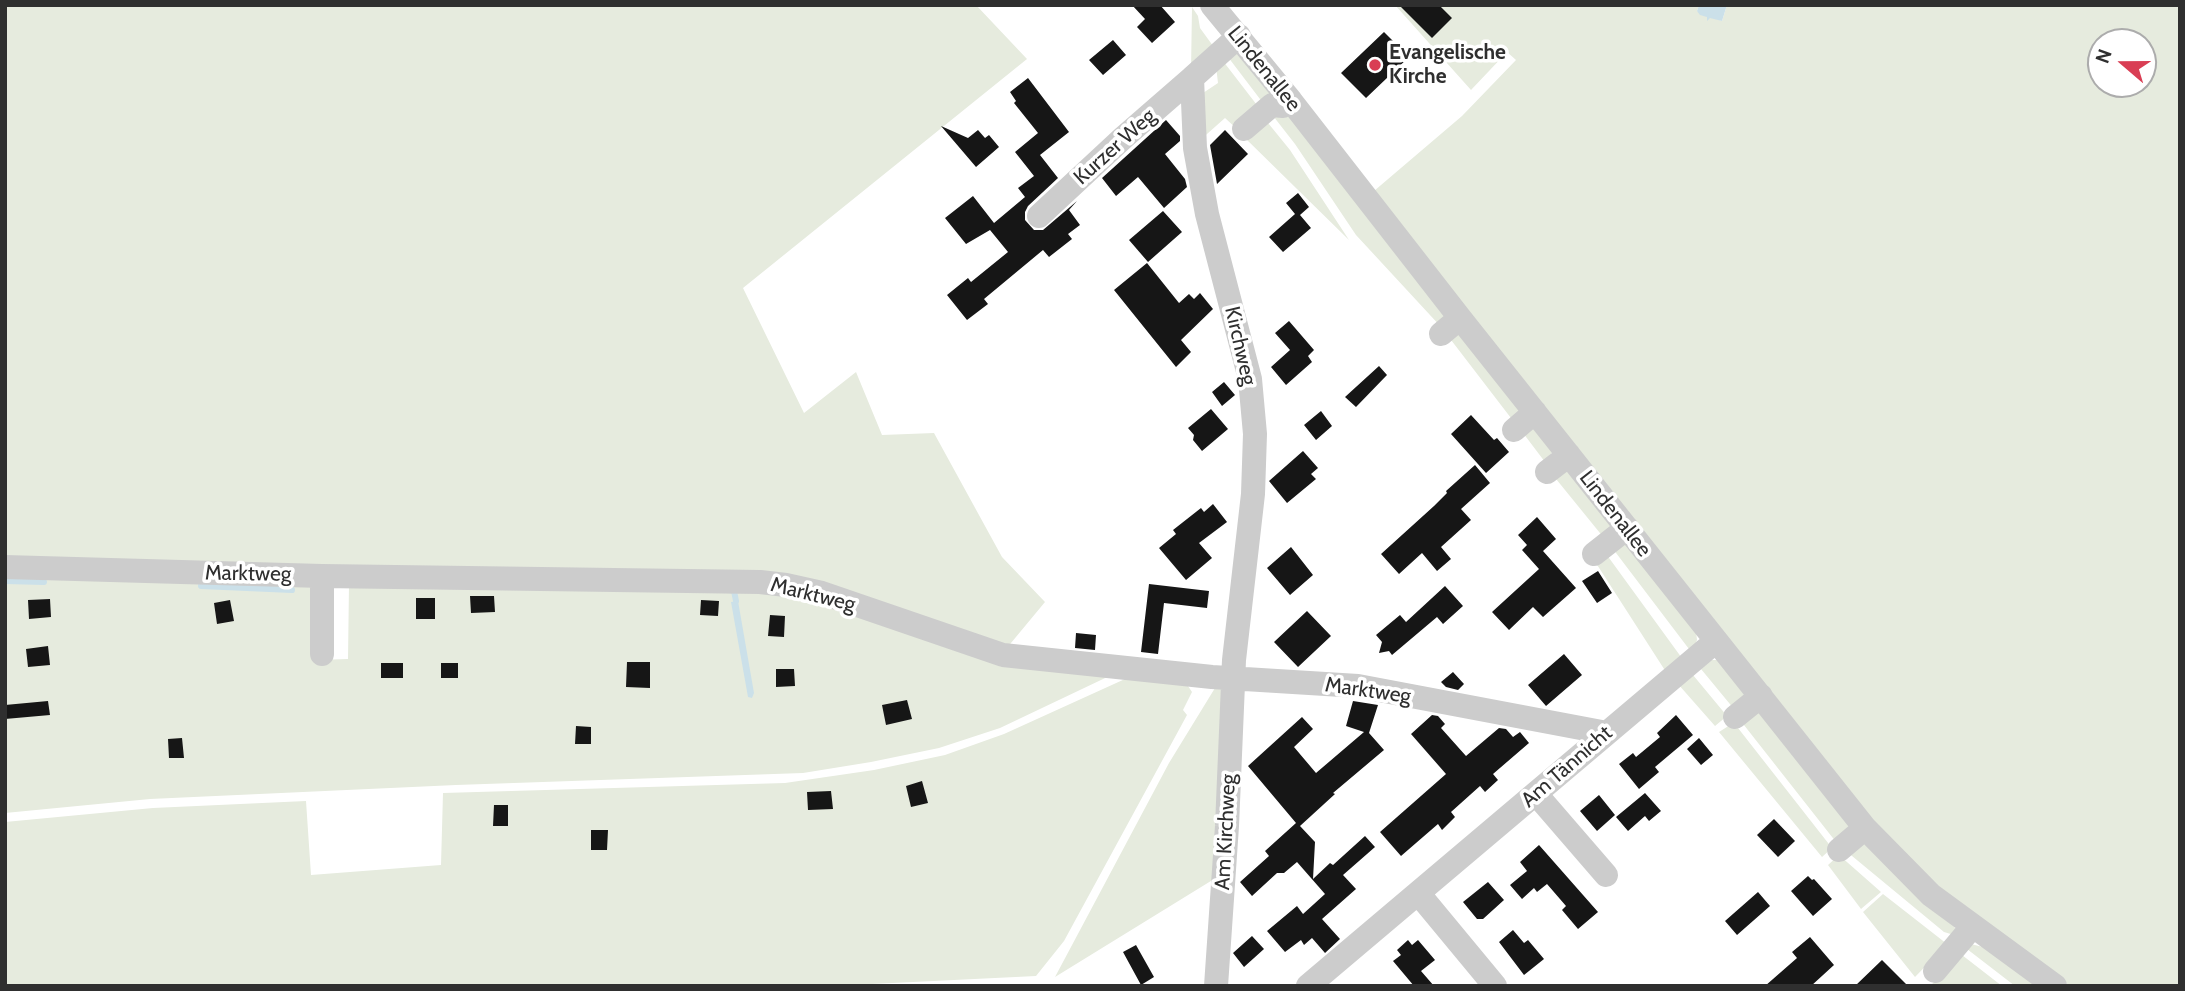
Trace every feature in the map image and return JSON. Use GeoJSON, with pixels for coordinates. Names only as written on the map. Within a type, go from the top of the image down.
{"type":"FeatureCollection","features":[{"type":"Feature","properties":{"kind":"street","name":"Lindenallee"},"geometry":{"type":"LineString","coordinates":[[1212,5],[1291,101],[1865,828],[1931,895],[2054,986]]}},
{"type":"Feature","properties":{"kind":"street"},"geometry":{"type":"LineString","coordinates":[[1192,78],[1239,36]]}},
{"type":"Feature","properties":{"kind":"street","name":"Kurzer Weg"},"geometry":{"type":"LineString","coordinates":[[1039,216],[1192,78]]}},
{"type":"Feature","properties":{"kind":"street","name":"Kirchweg"},"geometry":{"type":"LineString","coordinates":[[1192,78],[1195,148],[1207,214],[1250,379],[1255,434],[1253,494],[1234,679]]}},
{"type":"Feature","properties":{"kind":"street"},"geometry":{"type":"LineString","coordinates":[[1244,130],[1272,104],[1283,106],[1291,101]]}},
{"type":"Feature","properties":{"kind":"street"},"geometry":{"type":"LineString","coordinates":[[1441,334],[1460,318]]}},
{"type":"Feature","properties":{"kind":"street"},"geometry":{"type":"LineString","coordinates":[[1514,430],[1535,412]]}},
{"type":"Feature","properties":{"kind":"street"},"geometry":{"type":"LineString","coordinates":[[1547,472],[1569,455]]}},
{"type":"Feature","properties":{"kind":"street"},"geometry":{"type":"LineString","coordinates":[[1594,554],[1627,528]]}},
{"type":"Feature","properties":{"kind":"street","name":"Marktweg"},"geometry":{"type":"LineString","coordinates":[[5,567],[322,576],[746,581],[822,593],[1003,655],[1234,679],[1358,686],[1607,733]]}},
{"type":"Feature","properties":{"kind":"street"},"geometry":{"type":"LineString","coordinates":[[322,576],[322,654]]}},
{"type":"Feature","properties":{"kind":"street","name":"Am Tännicht"},"geometry":{"type":"LineString","coordinates":[[1308,986],[1716,641]]}},
{"type":"Feature","properties":{"kind":"street","name":"Am Kirchweg"},"geometry":{"type":"LineString","coordinates":[[1216,986],[1234,679]]}},
{"type":"Feature","properties":{"kind":"street"},"geometry":{"type":"LineString","coordinates":[[1735,717],[1760,696]]}},
{"type":"Feature","properties":{"kind":"street"},"geometry":{"type":"LineString","coordinates":[[1536,794],[1606,874]]}},
{"type":"Feature","properties":{"kind":"street"},"geometry":{"type":"LineString","coordinates":[[1839,850],[1865,828]]}},
{"type":"Feature","properties":{"kind":"street"},"geometry":{"type":"LineString","coordinates":[[1418,893],[1495,986]]}},
{"type":"Feature","properties":{"kind":"street"},"geometry":{"type":"LineString","coordinates":[[1935,971],[1972,927]]}},
{"type":"Feature","properties":{"kind":"shaded area"},"geometry":{"type":"Polygon","coordinates":[[[5,5],[976,5],[1027,59],[743,288],[804,413],[856,372],[882,435],[934,433],[1002,557],[1045,602],[1006,649],[828,590],[5,563],[5,5]]]}},
{"type":"Feature","properties":{"kind":"shaded area"},"geometry":{"type":"Polygon","coordinates":[[[1395,5],[1699,5],[1697,11],[1722,21],[1727,5],[2180,5],[2180,986],[2070,986],[1962,909],[1868,817],[1374,191],[1462,116],[1516,60],[1507,52],[1471,90],[1395,5]]]}},
{"type":"Feature","properties":{"kind":"shaded area"},"geometry":{"type":"Polygon","coordinates":[[[1192,7],[1198,16],[1200,28],[1216,50],[1191,71],[1192,7]]]}},
{"type":"Feature","properties":{"kind":"shaded area"},"geometry":{"type":"Polygon","coordinates":[[[1235,52],[1279,100],[1263,103],[1228,57],[1235,52]]]}},
{"type":"Feature","properties":{"kind":"shaded area"},"geometry":{"type":"Polygon","coordinates":[[[1223,61],[1260,109],[1238,130],[1225,118],[1198,142],[1197,97],[1218,83],[1216,66],[1223,61]]]}},
{"type":"Feature","properties":{"kind":"shaded area"},"geometry":{"type":"Polygon","coordinates":[[[1287,111],[1451,318],[1442,328],[1356,235],[1295,144],[1270,112],[1287,111]]]}},
{"type":"Feature","properties":{"kind":"shaded area"},"geometry":{"type":"Polygon","coordinates":[[[1264,118],[1290,150],[1349,240],[1244,137],[1264,118]]]}},
{"type":"Feature","properties":{"kind":"shaded area"},"geometry":{"type":"Polygon","coordinates":[[[1456,330],[1521,410],[1514,422],[1448,336],[1456,330]]]}},
{"type":"Feature","properties":{"kind":"shaded area"},"geometry":{"type":"Polygon","coordinates":[[[1528,422],[1554,450],[1545,462],[1520,429],[1528,422]]]}},
{"type":"Feature","properties":{"kind":"shaded area"},"geometry":{"type":"Polygon","coordinates":[[[1563,467],[1615,525],[1604,538],[1552,474],[1563,467]]]}},
{"type":"Feature","properties":{"kind":"shaded area"},"geometry":{"type":"Polygon","coordinates":[[[1624,539],[1696,631],[1697,640],[1692,653],[1610,545],[1624,539]]]}},
{"type":"Feature","properties":{"kind":"shaded area"},"geometry":{"type":"Polygon","coordinates":[[[1604,551],[1684,661],[1666,672],[1594,560],[1604,551]]]}},
{"type":"Feature","properties":{"kind":"shaded area"},"geometry":{"type":"Polygon","coordinates":[[[5,573],[315,581],[317,660],[348,659],[349,584],[745,586],[891,622],[1122,670],[1000,728],[939,748],[803,773],[150,799],[5,813],[5,573]]]}},
{"type":"Feature","properties":{"kind":"shaded area"},"geometry":{"type":"Polygon","coordinates":[[[1706,660],[1718,660],[1749,699],[1734,709],[1701,669],[1706,660]]]}},
{"type":"Feature","properties":{"kind":"shaded area"},"geometry":{"type":"Polygon","coordinates":[[[1136,674],[1186,683],[1192,692],[1183,710],[1187,715],[1064,941],[1036,976],[831,986],[5,986],[5,822],[153,808],[306,801],[311,875],[441,865],[443,793],[785,783],[874,770],[945,755],[1004,734],[1136,674]]]}},
{"type":"Feature","properties":{"kind":"shaded area"},"geometry":{"type":"Polygon","coordinates":[[[1693,675],[1727,716],[1715,726],[1678,684],[1693,675]]]}},
{"type":"Feature","properties":{"kind":"shaded area"},"geometry":{"type":"Polygon","coordinates":[[[1215,688],[1229,690],[1219,876],[1055,977],[1169,763],[1215,688]]]}},
{"type":"Feature","properties":{"kind":"shaded area"},"geometry":{"type":"Polygon","coordinates":[[[1758,710],[1854,829],[1836,842],[1740,720],[1758,710]]]}},
{"type":"Feature","properties":{"kind":"shaded area"},"geometry":{"type":"Polygon","coordinates":[[[1730,725],[1738,728],[1832,848],[1822,857],[1719,732],[1730,725]]]}},
{"type":"Feature","properties":{"kind":"shaded area"},"geometry":{"type":"Polygon","coordinates":[[[1859,839],[1953,925],[1957,931],[1954,935],[1944,932],[1846,851],[1859,839]]]}},
{"type":"Feature","properties":{"kind":"shaded area"},"geometry":{"type":"Polygon","coordinates":[[[1839,855],[1881,892],[1861,909],[1828,865],[1839,855]]]}},
{"type":"Feature","properties":{"kind":"shaded area"},"geometry":{"type":"Polygon","coordinates":[[[1883,894],[1947,944],[1915,977],[1863,912],[1883,894]]]}},
{"type":"Feature","properties":{"kind":"shaded area"},"geometry":{"type":"Polygon","coordinates":[[[1971,944],[1983,947],[2036,986],[2015,986],[1967,949],[1971,944]]]}},
{"type":"Feature","properties":{"kind":"shaded area"},"geometry":{"type":"Polygon","coordinates":[[[1962,955],[2002,986],[1930,986],[1962,955]]]}},
{"type":"Feature","properties":{"kind":"water"},"geometry":{"type":"Polygon","coordinates":[[[1699,5],[1727,5],[1722,21],[1710,18],[1707,21],[1707,17],[1697,11],[1699,5]]]}},
{"type":"Feature","properties":{"kind":"water"},"geometry":{"type":"Polygon","coordinates":[[[738,601],[754,693],[752,698],[748,697],[731,602],[738,601]]]}},
{"type":"Feature","properties":{"kind":"building"},"geometry":{"type":"Polygon","coordinates":[[[1132,5],[1160,5],[1175,22],[1152,43],[1137,27],[1145,19],[1132,5]]]}},
{"type":"Feature","properties":{"kind":"building"},"geometry":{"type":"Polygon","coordinates":[[[1399,5],[1439,5],[1452,18],[1432,38],[1399,5]]]}},
{"type":"Feature","properties":{"kind":"building","name":"Evangelische Kirche"},"geometry":{"type":"Polygon","coordinates":[[[1384,32],[1409,57],[1366,98],[1341,73],[1384,32]]]}},
{"type":"Feature","properties":{"kind":"building"},"geometry":{"type":"Polygon","coordinates":[[[1113,40],[1126,55],[1103,75],[1089,60],[1113,40]]]}},
{"type":"Feature","properties":{"kind":"building"},"geometry":{"type":"Polygon","coordinates":[[[1028,78],[1069,132],[1040,155],[1058,178],[1028,206],[1025,220],[1034,230],[1043,230],[1077,201],[1069,210],[1080,225],[1068,234],[1072,239],[1049,257],[1043,250],[984,299],[988,304],[967,320],[947,295],[968,278],[971,282],[1008,252],[990,230],[966,244],[945,218],[973,196],[994,223],[1025,197],[1018,188],[1034,176],[1015,152],[1038,133],[1014,103],[1016,101],[1010,92],[1028,78]]]}},
{"type":"Feature","properties":{"kind":"building"},"geometry":{"type":"Polygon","coordinates":[[[1166,120],[1180,136],[1180,141],[1165,154],[1185,179],[1187,187],[1164,208],[1138,177],[1116,196],[1102,178],[1166,120]]]}},
{"type":"Feature","properties":{"kind":"building"},"geometry":{"type":"Polygon","coordinates":[[[941,126],[968,138],[978,130],[985,138],[989,135],[999,147],[976,167],[941,126]]]}},
{"type":"Feature","properties":{"kind":"building"},"geometry":{"type":"Polygon","coordinates":[[[1225,130],[1248,154],[1217,184],[1210,145],[1225,130]]]}},
{"type":"Feature","properties":{"kind":"building"},"geometry":{"type":"Polygon","coordinates":[[[1298,193],[1309,207],[1300,215],[1311,228],[1283,252],[1269,237],[1295,214],[1286,203],[1298,193]]]}},
{"type":"Feature","properties":{"kind":"building"},"geometry":{"type":"Polygon","coordinates":[[[1163,211],[1182,232],[1148,262],[1129,240],[1163,211]]]}},
{"type":"Feature","properties":{"kind":"building"},"geometry":{"type":"Polygon","coordinates":[[[1147,263],[1179,303],[1189,294],[1194,299],[1200,293],[1213,309],[1181,340],[1191,352],[1176,367],[1114,290],[1147,263]]]}},
{"type":"Feature","properties":{"kind":"building"},"geometry":{"type":"Polygon","coordinates":[[[1289,321],[1314,350],[1308,356],[1312,362],[1286,385],[1271,367],[1290,350],[1275,333],[1289,321]]]}},
{"type":"Feature","properties":{"kind":"building"},"geometry":{"type":"Polygon","coordinates":[[[1379,366],[1387,375],[1356,407],[1345,397],[1379,366]]]}},
{"type":"Feature","properties":{"kind":"building"},"geometry":{"type":"Polygon","coordinates":[[[1224,382],[1235,395],[1222,406],[1212,392],[1224,382]]]}},
{"type":"Feature","properties":{"kind":"building"},"geometry":{"type":"Polygon","coordinates":[[[1211,409],[1228,429],[1202,451],[1188,428],[1211,409]]]}},
{"type":"Feature","properties":{"kind":"building"},"geometry":{"type":"Polygon","coordinates":[[[1321,411],[1332,426],[1316,440],[1304,425],[1321,411]]]}},
{"type":"Feature","properties":{"kind":"building"},"geometry":{"type":"Polygon","coordinates":[[[1471,415],[1509,452],[1486,473],[1451,434],[1471,415]]]}},
{"type":"Feature","properties":{"kind":"building"},"geometry":{"type":"Polygon","coordinates":[[[1303,451],[1318,468],[1311,474],[1316,479],[1287,503],[1269,481],[1303,451]]]}},
{"type":"Feature","properties":{"kind":"building"},"geometry":{"type":"Polygon","coordinates":[[[1475,465],[1490,483],[1461,509],[1471,520],[1441,547],[1451,559],[1437,571],[1422,553],[1399,574],[1381,554],[1475,465]]]}},
{"type":"Feature","properties":{"kind":"building"},"geometry":{"type":"Polygon","coordinates":[[[1213,504],[1227,522],[1199,543],[1212,558],[1186,580],[1159,548],[1176,534],[1173,530],[1201,508],[1204,512],[1213,504]]]}},
{"type":"Feature","properties":{"kind":"building"},"geometry":{"type":"Polygon","coordinates":[[[1537,517],[1556,539],[1543,551],[1576,588],[1543,617],[1533,607],[1509,630],[1492,612],[1539,569],[1522,550],[1527,545],[1518,535],[1537,517]]]}},
{"type":"Feature","properties":{"kind":"building"},"geometry":{"type":"Polygon","coordinates":[[[1291,547],[1313,575],[1290,595],[1267,568],[1291,547]]]}},
{"type":"Feature","properties":{"kind":"building"},"geometry":{"type":"Polygon","coordinates":[[[1598,571],[1612,593],[1597,603],[1582,581],[1598,571]]]}},
{"type":"Feature","properties":{"kind":"building"},"geometry":{"type":"Polygon","coordinates":[[[1149,584],[1209,591],[1207,608],[1164,603],[1158,654],[1141,652],[1149,584]]]}},
{"type":"Feature","properties":{"kind":"building"},"geometry":{"type":"Polygon","coordinates":[[[1445,586],[1463,606],[1443,624],[1437,617],[1392,655],[1389,651],[1379,653],[1382,642],[1376,635],[1400,615],[1406,622],[1445,586]]]}},
{"type":"Feature","properties":{"kind":"building"},"geometry":{"type":"Polygon","coordinates":[[[470,596],[494,596],[495,612],[471,613],[470,596]]]}},
{"type":"Feature","properties":{"kind":"building"},"geometry":{"type":"Polygon","coordinates":[[[416,598],[435,598],[435,619],[416,619],[416,598]]]}},
{"type":"Feature","properties":{"kind":"building"},"geometry":{"type":"Polygon","coordinates":[[[50,599],[51,617],[29,619],[28,600],[50,599]]]}},
{"type":"Feature","properties":{"kind":"building"},"geometry":{"type":"Polygon","coordinates":[[[230,600],[234,621],[217,624],[214,603],[230,600]]]}},
{"type":"Feature","properties":{"kind":"building"},"geometry":{"type":"Polygon","coordinates":[[[701,600],[719,601],[718,616],[700,615],[701,600]]]}},
{"type":"Feature","properties":{"kind":"building"},"geometry":{"type":"Polygon","coordinates":[[[1307,611],[1331,636],[1298,667],[1274,642],[1307,611]]]}},
{"type":"Feature","properties":{"kind":"building"},"geometry":{"type":"Polygon","coordinates":[[[770,615],[785,616],[784,637],[768,636],[770,615]]]}},
{"type":"Feature","properties":{"kind":"building"},"geometry":{"type":"Polygon","coordinates":[[[1076,633],[1096,635],[1095,650],[1075,648],[1076,633]]]}},
{"type":"Feature","properties":{"kind":"building"},"geometry":{"type":"Polygon","coordinates":[[[48,646],[50,665],[28,667],[26,649],[48,646]]]}},
{"type":"Feature","properties":{"kind":"building"},"geometry":{"type":"Polygon","coordinates":[[[1564,654],[1582,675],[1546,706],[1528,685],[1564,654]]]}},
{"type":"Feature","properties":{"kind":"building"},"geometry":{"type":"Polygon","coordinates":[[[627,662],[650,662],[650,688],[626,687],[627,662]]]}},
{"type":"Feature","properties":{"kind":"building"},"geometry":{"type":"Polygon","coordinates":[[[381,663],[403,663],[403,678],[381,678],[381,663]]]}},
{"type":"Feature","properties":{"kind":"building"},"geometry":{"type":"Polygon","coordinates":[[[441,663],[458,663],[458,678],[441,678],[441,663]]]}},
{"type":"Feature","properties":{"kind":"building"},"geometry":{"type":"Polygon","coordinates":[[[776,669],[794,669],[795,686],[776,687],[776,669]]]}},
{"type":"Feature","properties":{"kind":"building"},"geometry":{"type":"Polygon","coordinates":[[[1453,672],[1464,684],[1458,690],[1446,687],[1441,682],[1453,672]]]}},
{"type":"Feature","properties":{"kind":"building"},"geometry":{"type":"Polygon","coordinates":[[[907,700],[912,719],[886,725],[882,705],[907,700]]]}},
{"type":"Feature","properties":{"kind":"building"},"geometry":{"type":"Polygon","coordinates":[[[48,701],[50,715],[5,719],[5,705],[48,701]]]}},
{"type":"Feature","properties":{"kind":"building"},"geometry":{"type":"Polygon","coordinates":[[[1353,701],[1378,705],[1369,733],[1384,750],[1333,793],[1335,794],[1300,826],[1315,842],[1313,879],[1365,836],[1375,847],[1343,875],[1356,889],[1322,919],[1340,939],[1325,953],[1312,938],[1304,945],[1301,940],[1285,952],[1267,931],[1297,906],[1303,914],[1325,894],[1297,862],[1284,873],[1277,873],[1252,896],[1240,882],[1269,856],[1265,851],[1296,823],[1248,766],[1302,717],[1313,729],[1294,747],[1316,773],[1364,732],[1346,726],[1353,701]]]}},
{"type":"Feature","properties":{"kind":"building"},"geometry":{"type":"Polygon","coordinates":[[[1432,715],[1438,716],[1445,724],[1441,728],[1466,756],[1499,728],[1506,729],[1513,737],[1520,732],[1529,743],[1493,774],[1498,780],[1485,792],[1480,786],[1451,812],[1455,817],[1442,830],[1438,824],[1401,856],[1380,832],[1446,774],[1411,734],[1432,715]]]}},
{"type":"Feature","properties":{"kind":"building"},"geometry":{"type":"Polygon","coordinates":[[[1676,715],[1693,735],[1655,767],[1659,772],[1639,789],[1619,764],[1633,753],[1636,757],[1660,737],[1657,733],[1676,715]]]}},
{"type":"Feature","properties":{"kind":"building"},"geometry":{"type":"Polygon","coordinates":[[[576,726],[591,727],[591,744],[575,744],[576,726]]]}},
{"type":"Feature","properties":{"kind":"building"},"geometry":{"type":"Polygon","coordinates":[[[182,738],[184,758],[169,758],[168,739],[182,738]]]}},
{"type":"Feature","properties":{"kind":"building"},"geometry":{"type":"Polygon","coordinates":[[[1699,738],[1713,755],[1701,765],[1687,749],[1699,738]]]}},
{"type":"Feature","properties":{"kind":"building"},"geometry":{"type":"Polygon","coordinates":[[[922,781],[928,803],[911,807],[906,786],[922,781]]]}},
{"type":"Feature","properties":{"kind":"building"},"geometry":{"type":"Polygon","coordinates":[[[831,791],[833,809],[808,810],[807,792],[831,791]]]}},
{"type":"Feature","properties":{"kind":"building"},"geometry":{"type":"Polygon","coordinates":[[[1645,793],[1661,811],[1649,821],[1645,816],[1628,831],[1616,817],[1645,793]]]}},
{"type":"Feature","properties":{"kind":"building"},"geometry":{"type":"Polygon","coordinates":[[[1599,795],[1615,815],[1597,831],[1580,811],[1599,795]]]}},
{"type":"Feature","properties":{"kind":"building"},"geometry":{"type":"Polygon","coordinates":[[[494,805],[508,805],[508,826],[493,826],[494,805]]]}},
{"type":"Feature","properties":{"kind":"building"},"geometry":{"type":"Polygon","coordinates":[[[1774,819],[1795,841],[1778,857],[1757,835],[1774,819]]]}},
{"type":"Feature","properties":{"kind":"building"},"geometry":{"type":"Polygon","coordinates":[[[591,830],[608,830],[607,850],[591,850],[591,830]]]}},
{"type":"Feature","properties":{"kind":"building"},"geometry":{"type":"Polygon","coordinates":[[[1539,845],[1598,912],[1578,929],[1562,910],[1566,906],[1547,884],[1537,892],[1534,888],[1522,899],[1510,885],[1527,871],[1520,862],[1539,845]]]}},
{"type":"Feature","properties":{"kind":"building"},"geometry":{"type":"Polygon","coordinates":[[[1808,876],[1832,899],[1813,916],[1791,891],[1808,876]]]}},
{"type":"Feature","properties":{"kind":"building"},"geometry":{"type":"Polygon","coordinates":[[[1488,882],[1504,900],[1483,919],[1477,919],[1463,902],[1488,882]]]}},
{"type":"Feature","properties":{"kind":"building"},"geometry":{"type":"Polygon","coordinates":[[[1758,892],[1770,906],[1737,935],[1725,921],[1758,892]]]}},
{"type":"Feature","properties":{"kind":"building"},"geometry":{"type":"Polygon","coordinates":[[[1513,930],[1524,943],[1528,940],[1544,959],[1524,975],[1499,942],[1513,930]]]}},
{"type":"Feature","properties":{"kind":"building"},"geometry":{"type":"Polygon","coordinates":[[[1252,936],[1264,949],[1244,967],[1233,953],[1252,936]]]}},
{"type":"Feature","properties":{"kind":"building"},"geometry":{"type":"Polygon","coordinates":[[[1810,937],[1834,965],[1811,986],[1765,986],[1797,958],[1792,952],[1810,937]]]}},
{"type":"Feature","properties":{"kind":"building"},"geometry":{"type":"Polygon","coordinates":[[[1408,940],[1412,945],[1418,940],[1435,960],[1421,971],[1434,986],[1414,986],[1393,961],[1401,955],[1397,950],[1408,940]]]}},
{"type":"Feature","properties":{"kind":"building"},"geometry":{"type":"Polygon","coordinates":[[[1136,945],[1154,977],[1141,985],[1123,952],[1136,945]]]}},
{"type":"Feature","properties":{"kind":"building"},"geometry":{"type":"Polygon","coordinates":[[[1882,960],[1908,986],[1855,986],[1882,960]]]}},
{"type":"Feature","properties":{"kind":"waterway"},"geometry":{"type":"LineString","coordinates":[[5,581],[44,582]]}},
{"type":"Feature","properties":{"kind":"waterway"},"geometry":{"type":"LineString","coordinates":[[201,586],[292,590]]}},
{"type":"Feature","properties":{"kind":"waterway"},"geometry":{"type":"LineString","coordinates":[[729,590],[734,591],[736,601]]}},
{"type":"Feature","properties":{"kind":"place","name":"Evangelische Kirche"},"geometry":{"type":"Point","coordinates":[1375,65]}}]}
